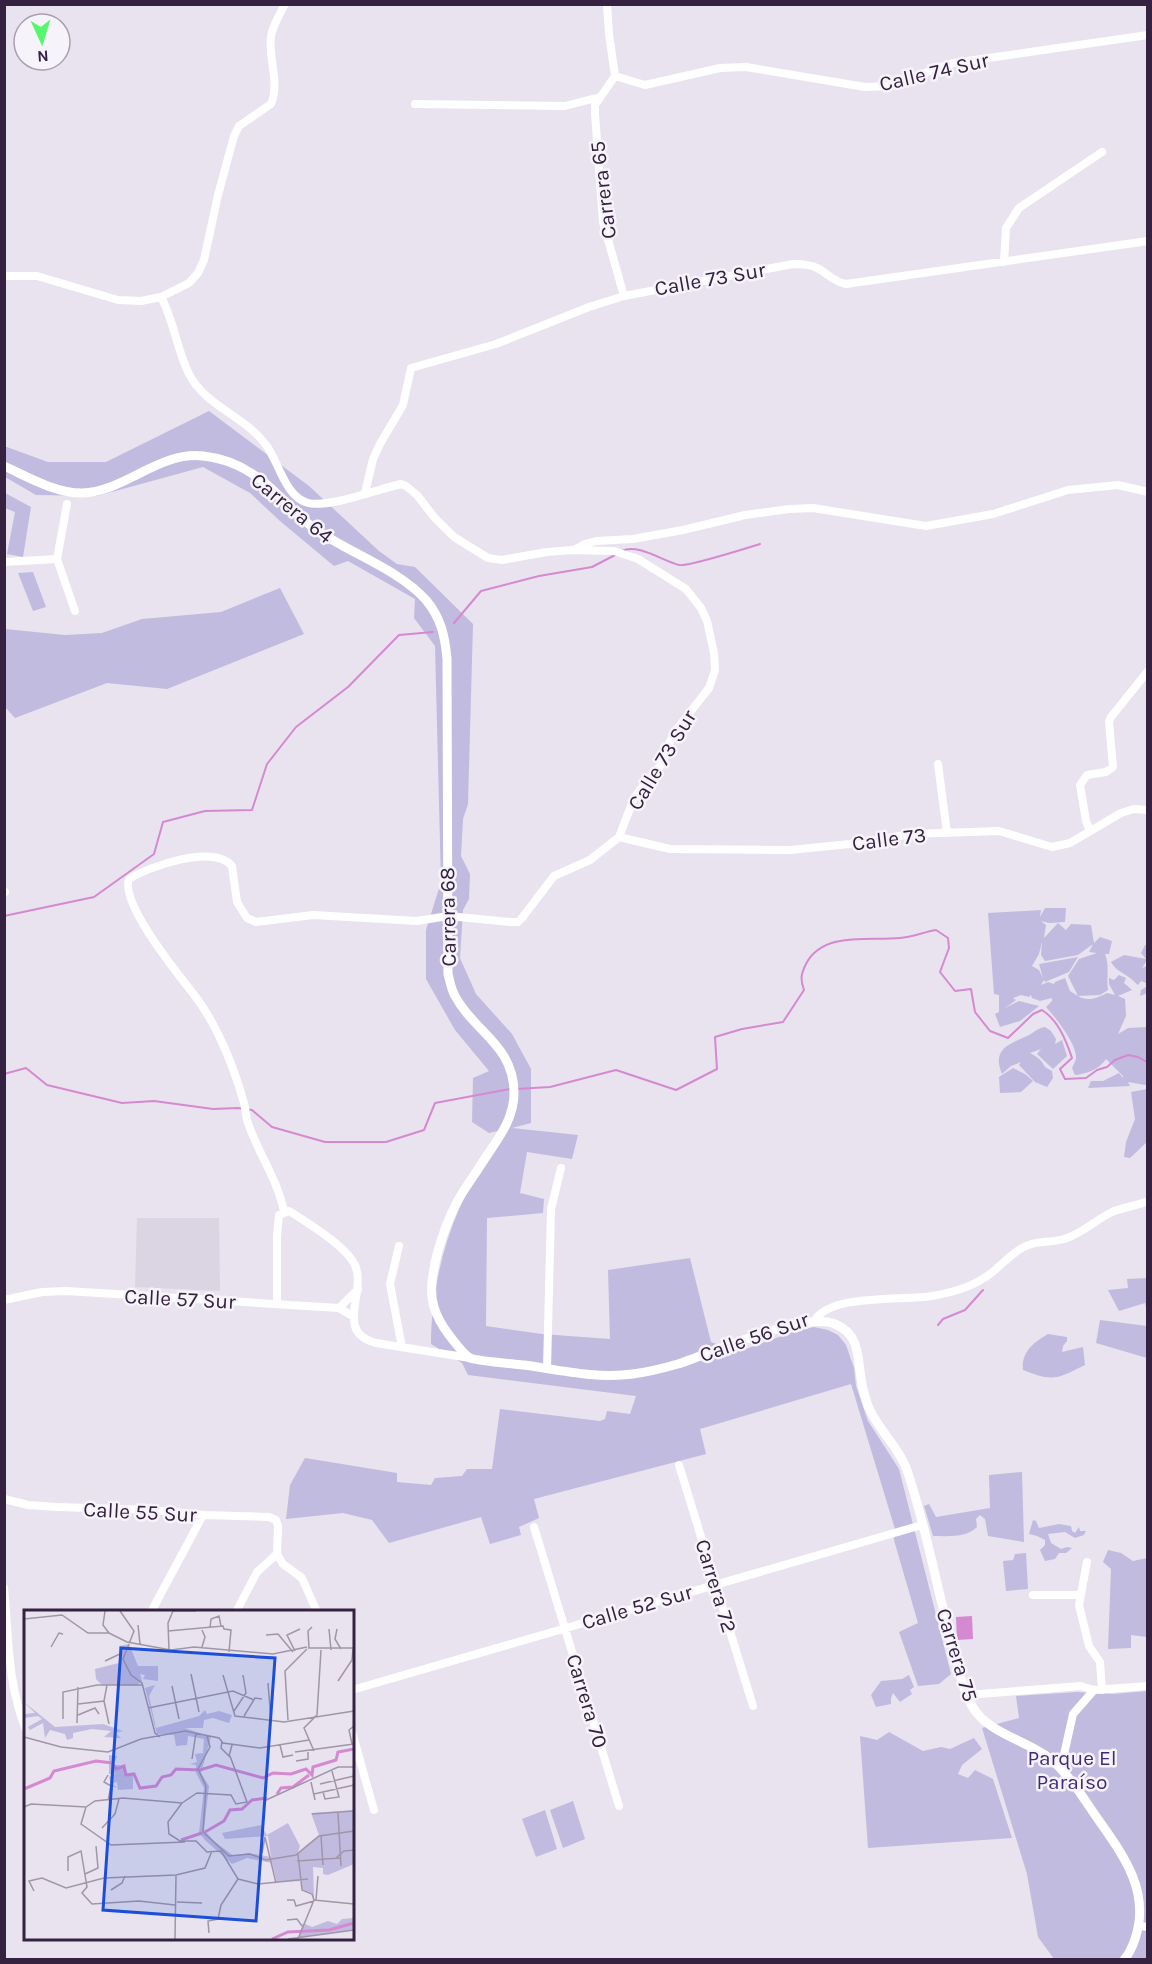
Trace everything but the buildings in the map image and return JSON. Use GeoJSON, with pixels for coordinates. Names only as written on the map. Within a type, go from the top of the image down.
{"type":"FeatureCollection","features":[{"type":"Feature","properties":{"kind":"street"},"geometry":{"type":"LineString","coordinates":[[4,276],[37,276],[118,300],[141,301],[161,297],[189,283],[198,273],[204,260],[234,136],[239,126],[271,104],[273,100],[275,83],[271,38],[285,4]]}},
{"type":"Feature","properties":{"kind":"street"},"geometry":{"type":"LineString","coordinates":[[607,4],[615,76]]}},
{"type":"Feature","properties":{"kind":"street","name":"Calle 74 Sur"},"geometry":{"type":"LineString","coordinates":[[615,76],[645,85],[720,68],[746,67],[865,87],[889,86],[952,63],[1148,35]]}},
{"type":"Feature","properties":{"kind":"street","name":"Carrera 65"},"geometry":{"type":"LineString","coordinates":[[615,76],[600,97],[595,114],[603,222],[624,296]]}},
{"type":"Feature","properties":{"kind":"street"},"geometry":{"type":"LineString","coordinates":[[415,104],[565,106],[600,97]]}},
{"type":"Feature","properties":{"kind":"street"},"geometry":{"type":"LineString","coordinates":[[1004,262],[1006,228],[1019,208],[1102,152]]}},
{"type":"Feature","properties":{"kind":"street","name":"Calle 73 Sur"},"geometry":{"type":"LineString","coordinates":[[364,493],[373,459],[403,405],[411,368],[496,344],[589,307],[624,296],[793,264],[816,267],[833,280],[846,284],[1148,242]]}},
{"type":"Feature","properties":{"kind":"street","name":"Calle 73 Sur"},"geometry":{"type":"LineString","coordinates":[[161,297],[190,376],[205,396],[238,417],[264,442],[296,496],[310,504],[335,501],[402,484],[454,537],[471,549],[495,560],[572,550],[614,551],[649,565],[686,589],[694,597],[707,621],[712,640],[715,669],[709,688],[673,734],[662,765],[634,798],[619,837]]}},
{"type":"Feature","properties":{"kind":"street","name":"Carrera 64"},"geometry":{"type":"LineString","coordinates":[[4,466],[61,491],[83,493],[104,488],[184,456],[200,455],[218,458],[258,477],[313,527],[342,548]]}},
{"type":"Feature","properties":{"kind":"street"},"geometry":{"type":"LineString","coordinates":[[572,550],[596,541],[633,539],[745,515],[789,509],[813,508],[926,526],[993,514],[1068,490],[1118,485],[1148,492]]}},
{"type":"Feature","properties":{"kind":"street"},"geometry":{"type":"LineString","coordinates":[[67,504],[57,559],[75,612]]}},
{"type":"Feature","properties":{"kind":"street","name":"Carrera 68"},"geometry":{"type":"LineString","coordinates":[[342,548],[413,588],[427,602],[444,631],[447,670],[447,967],[451,987],[461,1005],[490,1036],[508,1064],[514,1085],[511,1118],[457,1202],[446,1228],[434,1270],[432,1297],[434,1308],[450,1337],[470,1358]]}},
{"type":"Feature","properties":{"kind":"street"},"geometry":{"type":"LineString","coordinates":[[4,562],[57,559]]}},
{"type":"Feature","properties":{"kind":"street"},"geometry":{"type":"LineString","coordinates":[[1090,831],[1080,785],[1087,775],[1106,772],[1113,767],[1109,722],[1148,671]]}},
{"type":"Feature","properties":{"kind":"street"},"geometry":{"type":"LineString","coordinates":[[938,764],[947,833]]}},
{"type":"Feature","properties":{"kind":"street","name":"Calle 73"},"geometry":{"type":"LineString","coordinates":[[619,837],[670,849],[790,850],[850,844],[911,834],[999,831],[1052,847],[1070,843],[1121,813],[1134,809],[1148,810]]}},
{"type":"Feature","properties":{"kind":"street"},"geometry":{"type":"LineString","coordinates":[[284,1212],[276,1185],[246,1114],[244,1102],[215,1026],[204,1008],[151,939],[127,888],[129,879],[155,866],[188,858],[222,858],[232,866],[234,893],[241,911],[247,918],[256,922],[313,915],[417,921],[448,916],[518,922],[554,876],[590,860],[619,837]]}},
{"type":"Feature","properties":{"kind":"street"},"geometry":{"type":"LineString","coordinates":[[547,1369],[551,1209],[561,1168]]}},
{"type":"Feature","properties":{"kind":"street","name":"Calle 56 Sur"},"geometry":{"type":"LineString","coordinates":[[354,1317],[356,1330],[366,1340],[547,1369],[610,1375],[630,1374],[678,1364],[746,1339],[814,1321],[825,1311],[849,1303],[869,1299],[930,1296],[958,1290],[985,1278],[1024,1246],[1042,1241],[1066,1239],[1113,1212],[1148,1201]]}},
{"type":"Feature","properties":{"kind":"street"},"geometry":{"type":"LineString","coordinates":[[277,1304],[279,1215],[289,1211],[320,1231],[349,1256],[356,1267],[358,1289],[354,1317]]}},
{"type":"Feature","properties":{"kind":"street"},"geometry":{"type":"LineString","coordinates":[[399,1246],[390,1284],[402,1347]]}},
{"type":"Feature","properties":{"kind":"street"},"geometry":{"type":"LineString","coordinates":[[339,1308],[358,1289]]}},
{"type":"Feature","properties":{"kind":"street","name":"Calle 57 Sur"},"geometry":{"type":"LineString","coordinates":[[4,1300],[42,1292],[66,1292],[339,1308],[354,1317]]}},
{"type":"Feature","properties":{"kind":"street","name":"Carrera 75"},"geometry":{"type":"LineString","coordinates":[[814,1321],[832,1322],[840,1326],[857,1345],[862,1383],[870,1410],[907,1468],[947,1627],[974,1710],[992,1725],[1030,1746],[1061,1768],[1103,1827],[1134,1878],[1140,1898],[1144,1927],[1130,1953],[1124,1959]]}},
{"type":"Feature","properties":{"kind":"street","name":"Carrera 72"},"geometry":{"type":"LineString","coordinates":[[680,1465],[753,1706]]}},
{"type":"Feature","properties":{"kind":"street","name":"Calle 55 Sur"},"geometry":{"type":"LineString","coordinates":[[4,1499],[28,1505],[57,1507],[269,1517],[276,1520],[278,1526],[277,1554]]}},
{"type":"Feature","properties":{"kind":"street"},"geometry":{"type":"LineString","coordinates":[[152,1610],[203,1515]]}},
{"type":"Feature","properties":{"kind":"street","name":"Calle 52 Sur"},"geometry":{"type":"LineString","coordinates":[[354,1689],[922,1525]]}},
{"type":"Feature","properties":{"kind":"street","name":"Carrera 70"},"geometry":{"type":"LineString","coordinates":[[534,1527],[619,1806]]}},
{"type":"Feature","properties":{"kind":"street"},"geometry":{"type":"LineString","coordinates":[[237,1610],[257,1572],[277,1554],[283,1564],[302,1578],[317,1610]]}},
{"type":"Feature","properties":{"kind":"street"},"geometry":{"type":"LineString","coordinates":[[1061,1768],[1073,1714],[1098,1690],[1100,1662],[1089,1646],[1078,1605],[1087,1562]]}},
{"type":"Feature","properties":{"kind":"street"},"geometry":{"type":"LineString","coordinates":[[4,1588],[12,1687],[24,1725]]}},
{"type":"Feature","properties":{"kind":"street"},"geometry":{"type":"LineString","coordinates":[[1033,1595],[1080,1595]]}},
{"type":"Feature","properties":{"kind":"street"},"geometry":{"type":"LineString","coordinates":[[968,1695],[1081,1686],[1098,1690],[1148,1686]]}},
{"type":"Feature","properties":{"kind":"street"},"geometry":{"type":"LineString","coordinates":[[354,1739],[374,1810]]}},
{"type":"Feature","properties":{"kind":"shaded area"},"geometry":{"type":"Polygon","coordinates":[[[137,1218],[219,1218],[220,1291],[135,1287],[137,1218]]]}},
{"type":"Feature","properties":{"kind":"shaded area"},"geometry":{"type":"Polygon","coordinates":[[[972,1616],[973,1639],[957,1640],[956,1617],[972,1616]]]}},
{"type":"Feature","properties":{"kind":"green space"},"geometry":{"type":"Polygon","coordinates":[[[209,411],[309,486],[379,551],[397,564],[415,567],[473,624],[468,804],[463,819],[461,856],[470,874],[469,899],[463,910],[460,958],[476,994],[512,1034],[531,1069],[531,1123],[512,1128],[578,1135],[572,1159],[527,1152],[520,1193],[544,1199],[543,1213],[487,1218],[486,1326],[542,1334],[610,1339],[608,1270],[690,1258],[711,1342],[737,1352],[814,1327],[838,1335],[846,1345],[868,1421],[899,1469],[951,1674],[939,1684],[918,1686],[899,1632],[918,1623],[894,1540],[895,1529],[851,1384],[700,1429],[706,1454],[534,1499],[539,1518],[519,1527],[521,1535],[490,1544],[481,1517],[389,1543],[372,1520],[343,1513],[286,1519],[290,1485],[305,1458],[397,1473],[397,1482],[431,1485],[435,1478],[462,1476],[467,1469],[492,1469],[500,1409],[600,1421],[605,1419],[607,1411],[630,1414],[636,1396],[468,1375],[462,1363],[431,1344],[435,1293],[442,1258],[453,1225],[464,1199],[506,1129],[489,1133],[472,1122],[473,1078],[489,1071],[455,1030],[426,979],[426,930],[441,882],[435,646],[414,618],[415,599],[348,561],[334,566],[250,493],[203,467],[97,496],[36,495],[5,477],[4,446],[48,462],[106,462],[209,411]]]}},
{"type":"Feature","properties":{"kind":"green space"},"geometry":{"type":"Polygon","coordinates":[[[5,493],[31,507],[23,557],[7,554],[15,512],[5,508],[5,493]]]}},
{"type":"Feature","properties":{"kind":"green space"},"geometry":{"type":"Polygon","coordinates":[[[33,572],[46,607],[33,611],[18,573],[33,572]]]}},
{"type":"Feature","properties":{"kind":"green space"},"geometry":{"type":"Polygon","coordinates":[[[280,588],[304,634],[167,689],[107,683],[15,718],[5,707],[5,629],[65,635],[102,633],[142,619],[221,612],[280,588]]]}},
{"type":"Feature","properties":{"kind":"green space"},"geometry":{"type":"Polygon","coordinates":[[[1045,908],[1066,908],[1065,922],[1041,921],[1046,925],[1044,938],[1058,923],[1066,930],[1071,924],[1091,925],[1094,943],[1100,937],[1112,941],[1109,954],[1105,954],[1108,990],[1100,995],[1078,996],[1089,999],[1107,993],[1115,995],[1109,984],[1109,978],[1114,980],[1119,975],[1126,978],[1124,983],[1132,990],[1118,996],[1125,999],[1126,1016],[1118,1034],[1128,1028],[1147,1027],[1148,1083],[1145,1085],[1128,1082],[1130,1086],[1088,1088],[1091,1081],[1103,1081],[1119,1073],[1123,1078],[1123,1076],[1106,1059],[1100,1066],[1075,1075],[1072,1068],[1076,1058],[1073,1046],[1065,1031],[1046,1007],[1052,998],[1040,1001],[1032,998],[1031,995],[1029,997],[1021,995],[1013,998],[1016,1000],[1005,1008],[1019,1001],[1039,1006],[1020,1021],[1000,1027],[995,1014],[999,1012],[999,995],[994,994],[988,913],[1041,910],[1040,917],[1045,908]],[[1042,942],[1039,954],[1032,966],[1039,970],[1043,978],[1039,964],[1078,957],[1069,972],[1045,982],[1044,980],[1041,985],[1048,982],[1054,984],[1065,978],[1070,991],[1078,996],[1068,976],[1079,959],[1097,953],[1089,952],[1093,944],[1078,955],[1045,961],[1041,955],[1042,942]]]}},
{"type":"Feature","properties":{"kind":"green space"},"geometry":{"type":"Polygon","coordinates":[[[1147,945],[1147,960],[1142,968],[1147,966],[1147,993],[1140,996],[1146,983],[1141,981],[1138,985],[1111,962],[1124,955],[1146,959],[1141,953],[1147,945]]]}},
{"type":"Feature","properties":{"kind":"green space"},"geometry":{"type":"Polygon","coordinates":[[[1045,1027],[1056,1039],[1055,1044],[1062,1040],[1067,1056],[1053,1069],[1037,1054],[1041,1049],[1030,1053],[1039,1058],[1045,1067],[1052,1071],[1053,1078],[1047,1087],[1035,1082],[1019,1065],[1021,1062],[1011,1066],[1002,1074],[999,1059],[1003,1049],[1045,1027]]]}},
{"type":"Feature","properties":{"kind":"green space"},"geometry":{"type":"Polygon","coordinates":[[[1013,1068],[1033,1081],[1021,1092],[1000,1093],[999,1077],[1013,1068]]]}},
{"type":"Feature","properties":{"kind":"green space"},"geometry":{"type":"Polygon","coordinates":[[[1147,1089],[1147,1142],[1130,1158],[1124,1157],[1126,1142],[1135,1119],[1131,1092],[1147,1089]]]}},
{"type":"Feature","properties":{"kind":"green space"},"geometry":{"type":"Polygon","coordinates":[[[1147,1278],[1147,1312],[1145,1303],[1119,1311],[1108,1290],[1128,1288],[1127,1279],[1147,1278]]]}},
{"type":"Feature","properties":{"kind":"green space"},"geometry":{"type":"Polygon","coordinates":[[[1100,1320],[1147,1326],[1147,1358],[1096,1343],[1100,1320]]]}},
{"type":"Feature","properties":{"kind":"green space"},"geometry":{"type":"Polygon","coordinates":[[[1048,1334],[1067,1337],[1062,1352],[1083,1347],[1085,1365],[1055,1377],[1041,1376],[1023,1370],[1026,1353],[1038,1340],[1048,1334]]]}},
{"type":"Feature","properties":{"kind":"green space"},"geometry":{"type":"Polygon","coordinates":[[[1022,1472],[1024,1542],[988,1536],[985,1519],[980,1515],[976,1519],[977,1527],[973,1531],[957,1536],[933,1536],[924,1506],[929,1504],[936,1517],[990,1508],[989,1475],[1022,1472]]]}},
{"type":"Feature","properties":{"kind":"green space"},"geometry":{"type":"Polygon","coordinates":[[[1033,1520],[1039,1528],[1059,1524],[1071,1526],[1075,1533],[1079,1527],[1080,1531],[1086,1531],[1084,1535],[1075,1538],[1065,1532],[1048,1534],[1051,1543],[1061,1549],[1072,1548],[1066,1553],[1059,1553],[1055,1559],[1045,1561],[1040,1550],[1045,1545],[1045,1540],[1029,1534],[1033,1520]]]}},
{"type":"Feature","properties":{"kind":"green space"},"geometry":{"type":"Polygon","coordinates":[[[1108,1550],[1121,1553],[1133,1561],[1147,1558],[1147,1637],[1131,1635],[1131,1648],[1108,1649],[1111,1569],[1103,1562],[1108,1550]]]}},
{"type":"Feature","properties":{"kind":"green space"},"geometry":{"type":"Polygon","coordinates":[[[1026,1553],[1028,1589],[1006,1591],[1003,1561],[1013,1560],[1015,1554],[1026,1553]]]}},
{"type":"Feature","properties":{"kind":"green space"},"geometry":{"type":"Polygon","coordinates":[[[909,1675],[914,1687],[910,1690],[912,1694],[900,1702],[893,1693],[891,1704],[876,1707],[871,1695],[881,1681],[902,1679],[909,1675]]]}},
{"type":"Feature","properties":{"kind":"green space","name":"Parque El Paraíso"},"geometry":{"type":"Polygon","coordinates":[[[1147,1691],[1147,1959],[1054,1959],[1038,1937],[1027,1874],[982,1728],[1019,1718],[1016,1696],[1147,1691]]]}},
{"type":"Feature","properties":{"kind":"green space"},"geometry":{"type":"Polygon","coordinates":[[[889,1732],[923,1751],[941,1747],[950,1749],[974,1738],[982,1749],[962,1765],[958,1774],[968,1778],[975,1770],[993,1779],[1012,1838],[868,1848],[860,1736],[877,1740],[889,1732]]]}},
{"type":"Feature","properties":{"kind":"green space"},"geometry":{"type":"Polygon","coordinates":[[[573,1801],[585,1839],[563,1848],[550,1810],[573,1801]]]}},
{"type":"Feature","properties":{"kind":"green space"},"geometry":{"type":"Polygon","coordinates":[[[545,1810],[557,1849],[536,1857],[522,1819],[545,1810]]]}},
{"type":"Feature","properties":{"kind":"waterway"},"geometry":{"type":"LineString","coordinates":[[622,551],[635,549],[684,565],[760,544]]}},
{"type":"Feature","properties":{"kind":"waterway"},"geometry":{"type":"LineString","coordinates":[[454,623],[481,591],[539,576],[592,567],[617,554]]}},
{"type":"Feature","properties":{"kind":"waterway"},"geometry":{"type":"LineString","coordinates":[[4,916],[94,897],[154,854],[163,822],[205,811],[252,810],[267,764],[296,727],[348,687],[399,635],[433,632]]}},
{"type":"Feature","properties":{"kind":"waterway"},"geometry":{"type":"LineString","coordinates":[[516,1089],[550,1087],[616,1070],[676,1090],[717,1069],[715,1037],[742,1029],[783,1022],[804,990],[802,977],[806,964],[824,946],[848,940],[909,937],[936,930],[948,938],[949,948],[940,972],[955,991],[971,989],[975,1012],[990,1031],[1008,1038],[1033,1014],[1042,1010],[1057,1025],[1072,1058],[1060,1069],[1065,1079],[1086,1078],[1115,1060],[1128,1055],[1147,1062],[1148,1073]]}},
{"type":"Feature","properties":{"kind":"waterway"},"geometry":{"type":"LineString","coordinates":[[4,1074],[26,1068],[47,1085],[122,1103],[154,1101],[213,1109],[252,1110],[272,1127],[325,1142],[386,1142],[424,1130],[435,1103],[510,1089]]}},
{"type":"Feature","properties":{"kind":"waterway"},"geometry":{"type":"LineString","coordinates":[[938,1325],[943,1319],[965,1310],[983,1290]]}}]}
